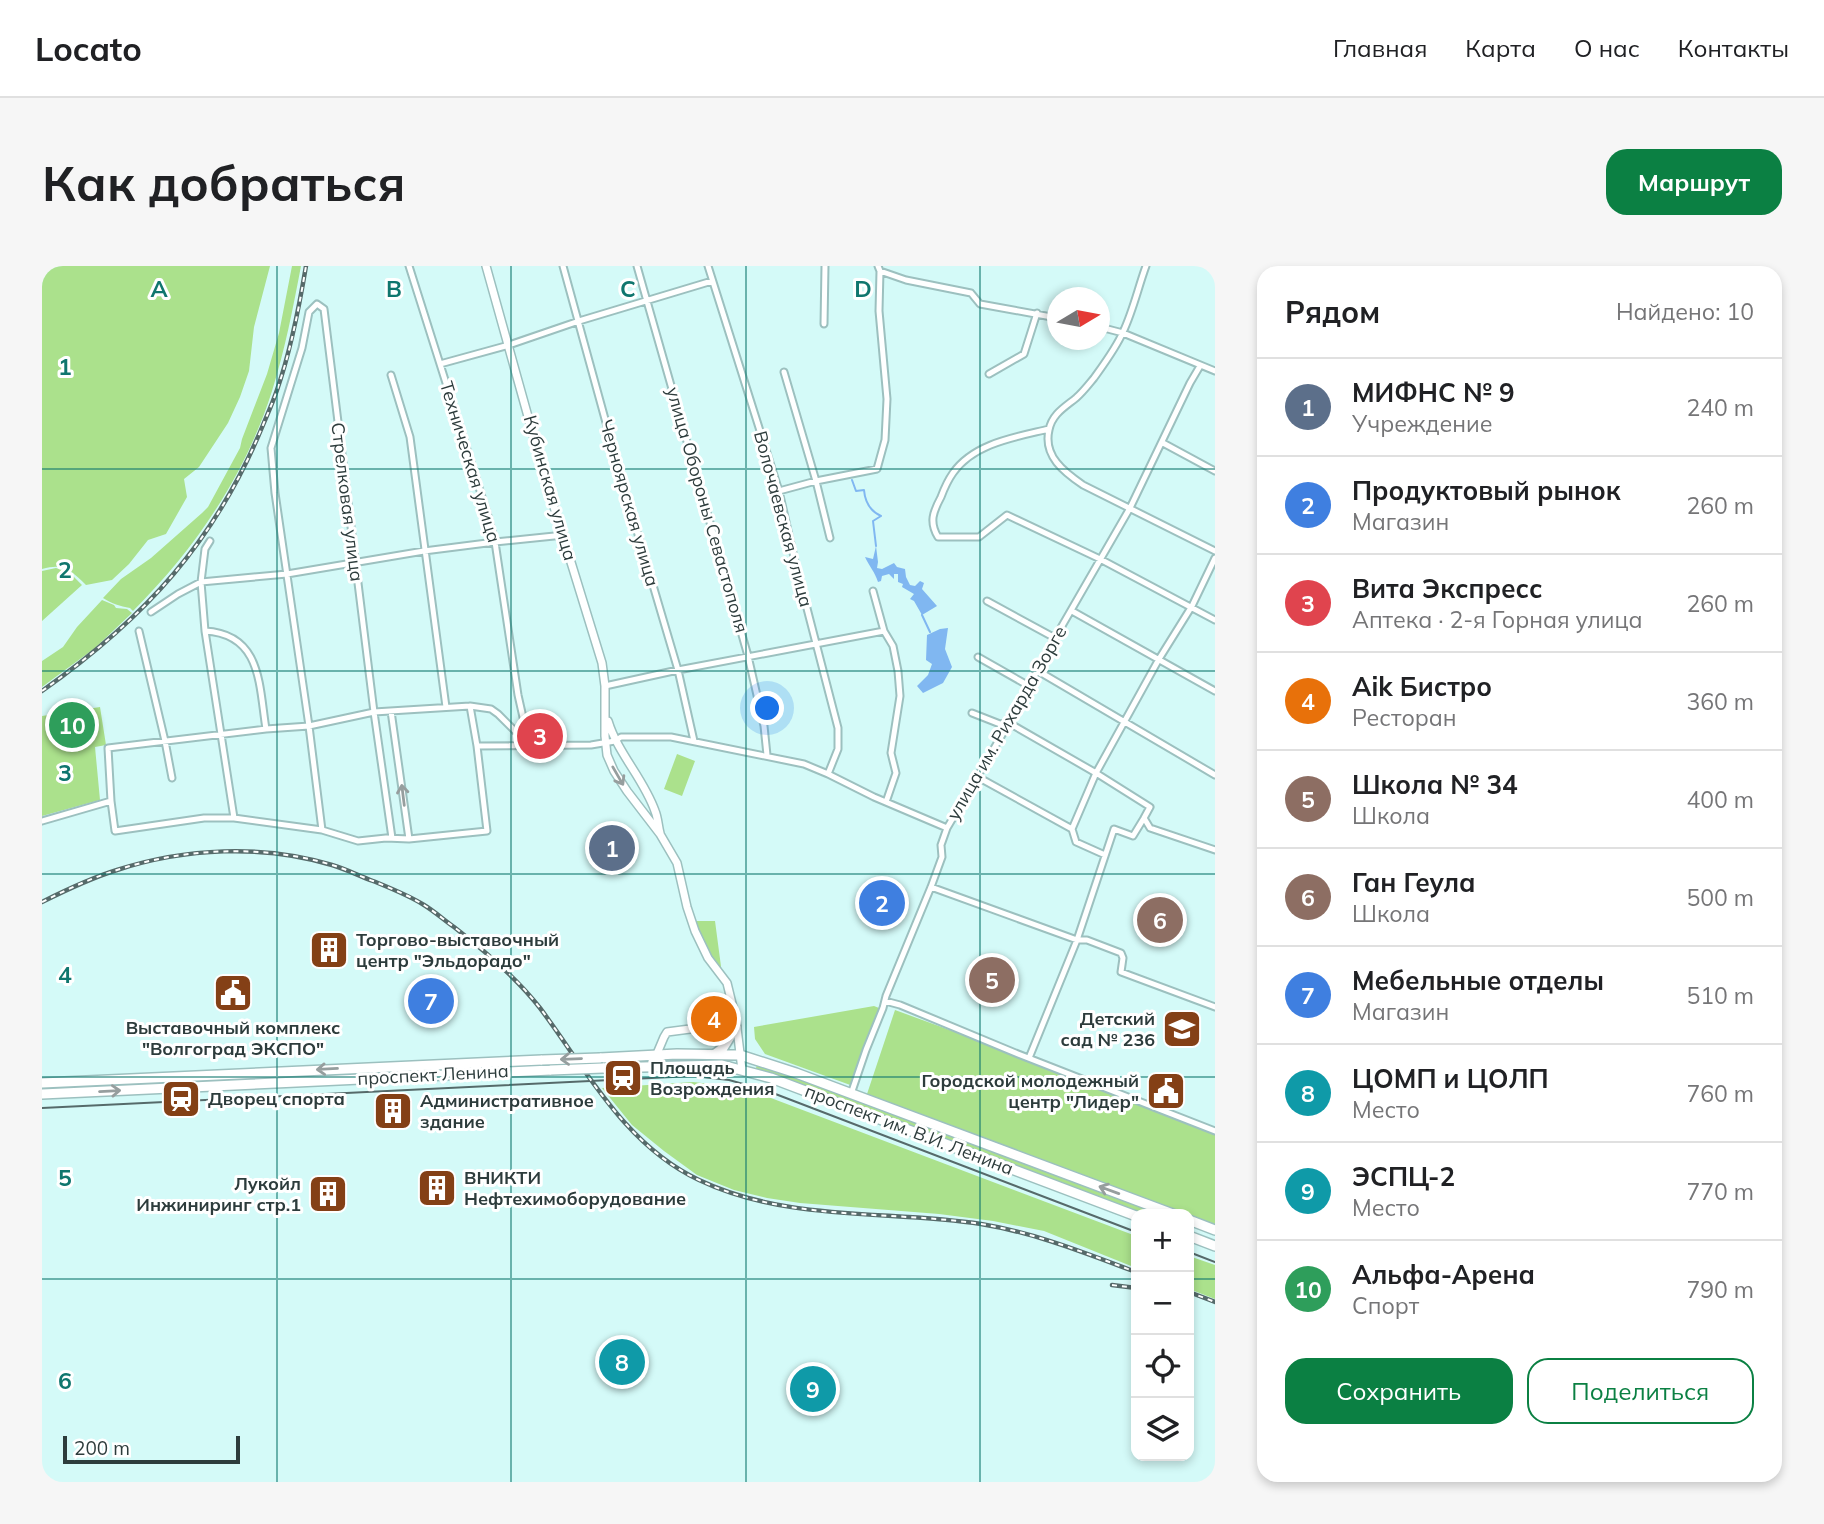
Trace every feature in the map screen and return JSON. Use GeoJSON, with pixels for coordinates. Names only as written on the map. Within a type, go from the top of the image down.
{"type":"FeatureCollection","features":[{"type":"Feature","properties":{"kind":"main road"},"geometry":{"type":"LineString","coordinates":[[715,1054],[723,1048],[736,1025]]}},
{"type":"Feature","properties":{"kind":"main road","name":"проспект им. В.И. Ленина"},"geometry":{"type":"LineString","coordinates":[[542,1060],[740,1055],[796,1073],[1160,1209]]}},
{"type":"Feature","properties":{"kind":"main road","name":"проспект Ленина"},"geometry":{"type":"LineString","coordinates":[[42,1083],[542,1060]]}},
{"type":"Feature","properties":{"kind":"main road","name":"проспект им. В.И. Ленина"},"geometry":{"type":"LineString","coordinates":[[551,1070],[722,1065],[771,1078],[1131,1214]]}},
{"type":"Feature","properties":{"kind":"main road","name":"проспект Ленина"},"geometry":{"type":"LineString","coordinates":[[42,1094],[551,1070]]}},
{"type":"Feature","properties":{"kind":"main road"},"geometry":{"type":"LineString","coordinates":[[147,1078],[148,1090]]}},
{"type":"Feature","properties":{"kind":"main road"},"geometry":{"type":"LineString","coordinates":[[1194,1222],[1215,1230]]}},
{"type":"Feature","properties":{"kind":"main road"},"geometry":{"type":"LineString","coordinates":[[1194,1238],[1215,1246]]}},
{"type":"Feature","properties":{"kind":"street","name":"Техническая улица"},"geometry":{"type":"LineString","coordinates":[[409,266],[495,542],[518,695],[529,745]]}},
{"type":"Feature","properties":{"kind":"street","name":"Кубинская улица"},"geometry":{"type":"LineString","coordinates":[[486,266],[602,663],[606,686],[607,755],[614,771],[660,834],[677,863],[687,908],[698,938],[708,958],[727,983],[742,1070]]}},
{"type":"Feature","properties":{"kind":"street","name":"Черноярская улица"},"geometry":{"type":"LineString","coordinates":[[563,266],[678,670],[694,741]]}},
{"type":"Feature","properties":{"kind":"street","name":"улица Обороны Севастополя"},"geometry":{"type":"LineString","coordinates":[[637,266],[748,656],[764,726],[767,755]]}},
{"type":"Feature","properties":{"kind":"street","name":"Волочаевская улица"},"geometry":{"type":"LineString","coordinates":[[708,266],[779,491],[838,728],[838,749],[828,774]]}},
{"type":"Feature","properties":{"kind":"street"},"geometry":{"type":"LineString","coordinates":[[824,324],[825,266]]}},
{"type":"Feature","properties":{"kind":"street"},"geometry":{"type":"LineString","coordinates":[[1146,266],[1123,333],[1093,379],[1057,414],[1049,429],[1049,447],[1054,460],[1066,474],[1083,485],[1215,551]]}},
{"type":"Feature","properties":{"kind":"street"},"geometry":{"type":"LineString","coordinates":[[779,491],[877,469],[884,440],[887,399],[879,310],[879,269],[906,280],[971,293],[981,304],[1047,315]]}},
{"type":"Feature","properties":{"kind":"street"},"geometry":{"type":"LineString","coordinates":[[440,363],[509,345],[712,281]]}},
{"type":"Feature","properties":{"kind":"street","name":"Стрелковая улица"},"geometry":{"type":"LineString","coordinates":[[287,574],[271,448],[302,348],[309,312],[317,304],[324,309],[392,838]]}},
{"type":"Feature","properties":{"kind":"street"},"geometry":{"type":"LineString","coordinates":[[989,374],[1024,354],[1037,313]]}},
{"type":"Feature","properties":{"kind":"street"},"geometry":{"type":"LineString","coordinates":[[1110,330],[1215,371]]}},
{"type":"Feature","properties":{"kind":"street","name":"улица им. Рихарда Зорге"},"geometry":{"type":"LineString","coordinates":[[851,1094],[942,857],[941,845],[947,828],[1130,509],[1200,366]]}},
{"type":"Feature","properties":{"kind":"street"},"geometry":{"type":"LineString","coordinates":[[784,372],[830,538]]}},
{"type":"Feature","properties":{"kind":"street"},"geometry":{"type":"LineString","coordinates":[[391,375],[410,437],[446,707]]}},
{"type":"Feature","properties":{"kind":"street"},"geometry":{"type":"LineString","coordinates":[[1049,429],[993,444],[973,453],[953,472],[934,511],[933,528],[938,537],[979,537],[1007,515],[1100,559],[1215,620]]}},
{"type":"Feature","properties":{"kind":"street"},"geometry":{"type":"LineString","coordinates":[[1163,443],[1215,471]]}},
{"type":"Feature","properties":{"kind":"street"},"geometry":{"type":"LineString","coordinates":[[151,612],[201,582],[287,574],[424,551],[564,535]]}},
{"type":"Feature","properties":{"kind":"street"},"geometry":{"type":"LineString","coordinates":[[210,541],[205,549],[201,582],[205,631],[234,818]]}},
{"type":"Feature","properties":{"kind":"street"},"geometry":{"type":"LineString","coordinates":[[1105,855],[1076,842],[1072,829],[1096,773],[1159,659],[1192,606],[1215,558]]}},
{"type":"Feature","properties":{"kind":"street"},"geometry":{"type":"LineString","coordinates":[[287,574],[322,830]]}},
{"type":"Feature","properties":{"kind":"street"},"geometry":{"type":"LineString","coordinates":[[873,591],[884,631],[893,646],[900,696],[891,753],[896,773],[886,802]]}},
{"type":"Feature","properties":{"kind":"street"},"geometry":{"type":"LineString","coordinates":[[987,601],[1055,638]]}},
{"type":"Feature","properties":{"kind":"street"},"geometry":{"type":"LineString","coordinates":[[1072,611],[1215,691]]}},
{"type":"Feature","properties":{"kind":"street"},"geometry":{"type":"LineString","coordinates":[[139,631],[172,778]]}},
{"type":"Feature","properties":{"kind":"street"},"geometry":{"type":"LineString","coordinates":[[205,631],[216,632],[244,646],[256,665],[266,729]]}},
{"type":"Feature","properties":{"kind":"street"},"geometry":{"type":"LineString","coordinates":[[606,686],[884,631]]}},
{"type":"Feature","properties":{"kind":"street"},"geometry":{"type":"LineString","coordinates":[[978,657],[1029,686]]}},
{"type":"Feature","properties":{"kind":"street"},"geometry":{"type":"LineString","coordinates":[[1038,671],[1215,775]]}},
{"type":"Feature","properties":{"kind":"street"},"geometry":{"type":"LineString","coordinates":[[470,706],[487,831],[358,841],[322,830],[234,818],[204,818],[115,831],[108,748],[309,726],[374,712],[470,706],[491,709],[529,745]]}},
{"type":"Feature","properties":{"kind":"street","name":"Кубинская улица"},"geometry":{"type":"LineString","coordinates":[[605,710],[615,741],[657,814],[660,834]]}},
{"type":"Feature","properties":{"kind":"street"},"geometry":{"type":"LineString","coordinates":[[391,711],[409,839]]}},
{"type":"Feature","properties":{"kind":"street"},"geometry":{"type":"LineString","coordinates":[[972,713],[1000,724],[1009,723],[1150,807],[1133,836],[1114,830],[1077,940],[1029,1058]]}},
{"type":"Feature","properties":{"kind":"street"},"geometry":{"type":"LineString","coordinates":[[477,746],[591,746],[615,741],[621,737],[643,736],[694,741],[804,764],[947,828]]}},
{"type":"Feature","properties":{"kind":"street"},"geometry":{"type":"LineString","coordinates":[[976,776],[1072,829]]}},
{"type":"Feature","properties":{"kind":"street"},"geometry":{"type":"LineString","coordinates":[[42,821],[111,801]]}},
{"type":"Feature","properties":{"kind":"street"},"geometry":{"type":"LineString","coordinates":[[1144,818],[1150,828],[1213,849],[1215,840]]}},
{"type":"Feature","properties":{"kind":"street"},"geometry":{"type":"LineString","coordinates":[[931,887],[1077,940],[1087,940],[1121,953],[1121,972],[1215,1007]]}},
{"type":"Feature","properties":{"kind":"street"},"geometry":{"type":"LineString","coordinates":[[885,1002],[900,1005],[1215,1131]]}},
{"type":"Feature","properties":{"kind":"street"},"geometry":{"type":"LineString","coordinates":[[656,1056],[667,1032],[736,1025]]}},
{"type":"Feature","properties":{"kind":"green space"},"geometry":{"type":"Polygon","coordinates":[[[42,266],[270,266],[254,327],[249,371],[240,397],[228,423],[199,467],[184,479],[187,497],[166,534],[148,540],[112,580],[86,585],[62,567],[42,569],[42,266]]]}},
{"type":"Feature","properties":{"kind":"green space"},"geometry":{"type":"Polygon","coordinates":[[[292,266],[301,266],[277,376],[261,422],[233,482],[197,537],[133,611],[106,600],[103,598],[121,579],[151,558],[208,507],[240,448],[267,374],[279,333],[292,266]]]}},
{"type":"Feature","properties":{"kind":"green space"},"geometry":{"type":"Polygon","coordinates":[[[56,568],[70,573],[82,585],[42,621],[42,571],[56,568]]]}},
{"type":"Feature","properties":{"kind":"green space"},"geometry":{"type":"Polygon","coordinates":[[[102,600],[132,613],[95,648],[42,687],[42,661],[63,647],[102,600]]]}},
{"type":"Feature","properties":{"kind":"green space"},"geometry":{"type":"Polygon","coordinates":[[[100,707],[106,745],[95,747],[100,800],[42,816],[42,716],[100,707]]]}},
{"type":"Feature","properties":{"kind":"green space"},"geometry":{"type":"Polygon","coordinates":[[[677,754],[695,761],[682,796],[664,789],[677,754]]]}},
{"type":"Feature","properties":{"kind":"green space"},"geometry":{"type":"Polygon","coordinates":[[[692,921],[715,921],[722,974],[709,958],[692,921]]]}},
{"type":"Feature","properties":{"kind":"green space"},"geometry":{"type":"Polygon","coordinates":[[[874,1006],[879,1008],[882,1014],[880,1022],[853,1086],[765,1054],[755,1039],[754,1027],[874,1006]]]}},
{"type":"Feature","properties":{"kind":"green space"},"geometry":{"type":"Polygon","coordinates":[[[895,1010],[1029,1059],[1215,1134],[1215,1229],[1194,1220],[1194,1209],[1165,1209],[867,1094],[895,1010]]]}},
{"type":"Feature","properties":{"kind":"green space"},"geometry":{"type":"Polygon","coordinates":[[[760,1065],[1146,1209],[1132,1209],[756,1068],[760,1065]]]}},
{"type":"Feature","properties":{"kind":"green space"},"geometry":{"type":"Polygon","coordinates":[[[693,1082],[729,1086],[763,1095],[1131,1234],[1131,1266],[1044,1231],[993,1221],[800,1203],[734,1190],[697,1175],[664,1151],[632,1125],[602,1088],[693,1082]]]}},
{"type":"Feature","properties":{"kind":"green space"},"geometry":{"type":"Polygon","coordinates":[[[1194,1258],[1215,1265],[1215,1299],[1194,1291],[1194,1258]]]}},
{"type":"Feature","properties":{"kind":"water"},"geometry":{"type":"Polygon","coordinates":[[[876,546],[877,568],[882,569],[894,563],[905,569],[910,585],[915,586],[920,581],[924,583],[922,589],[937,606],[922,615],[910,599],[914,594],[898,582],[898,574],[894,574],[894,579],[889,574],[882,576],[878,582],[865,557],[873,559],[876,546]]]}},
{"type":"Feature","properties":{"kind":"water"},"geometry":{"type":"Polygon","coordinates":[[[948,628],[945,649],[952,667],[943,683],[923,693],[917,686],[928,675],[932,664],[926,660],[927,635],[948,628]]]}},
{"type":"Feature","properties":{"kind":"waterway"},"geometry":{"type":"LineString","coordinates":[[852,480],[856,491],[864,490],[869,506],[881,516],[873,521],[876,546]]}},
{"type":"Feature","properties":{"kind":"waterway"},"geometry":{"type":"LineString","coordinates":[[922,615],[930,632]]}},
{"type":"Feature","properties":{"kind":"tram line"},"geometry":{"type":"LineString","coordinates":[[42,1108],[693,1076],[729,1080],[765,1090],[1131,1230]]}},
{"type":"Feature","properties":{"kind":"tram line"},"geometry":{"type":"LineString","coordinates":[[1194,1254],[1215,1262]]}},
{"type":"Feature","properties":{"kind":"railway"},"geometry":{"type":"LineString","coordinates":[[42,691],[145,606],[173,575],[223,506],[263,425],[282,375],[306,266]]}},
{"type":"Feature","properties":{"kind":"railway"},"geometry":{"type":"LineString","coordinates":[[42,902],[88,880],[117,870],[196,853],[224,851],[279,854],[337,867],[418,901],[489,955],[540,1008],[591,1081],[629,1127],[673,1165],[699,1180],[767,1203],[802,1209],[946,1220],[1001,1228],[1060,1244],[1131,1270]]}},
{"type":"Feature","properties":{"kind":"railway"},"geometry":{"type":"LineString","coordinates":[[1112,1285],[1131,1287]]}},
{"type":"Feature","properties":{"kind":"railway"},"geometry":{"type":"LineString","coordinates":[[1194,1294],[1215,1302]]}},
{"type":"Feature","properties":{"kind":"place","name":"Альфа-Арена"},"geometry":{"type":"Point","coordinates":[72,725]}},
{"type":"Feature","properties":{"kind":"place","name":"Вита Экспресс"},"geometry":{"type":"Point","coordinates":[540,736]}},
{"type":"Feature","properties":{"kind":"place","name":"МИФНС № 9"},"geometry":{"type":"Point","coordinates":[612,848]}},
{"type":"Feature","properties":{"kind":"place","name":"Продуктовый рынок"},"geometry":{"type":"Point","coordinates":[882,903]}},
{"type":"Feature","properties":{"kind":"place","name":"Ган Геула"},"geometry":{"type":"Point","coordinates":[1160,920]}},
{"type":"Feature","properties":{"kind":"place","name":"Торгово-выставочный центр \"Эльдорадо\""},"geometry":{"type":"Point","coordinates":[329,950]}},
{"type":"Feature","properties":{"kind":"place","name":"Школа № 34"},"geometry":{"type":"Point","coordinates":[992,980]}},
{"type":"Feature","properties":{"kind":"place","name":"Выставочный комплекс \"Волгоград ЭКСПО\""},"geometry":{"type":"Point","coordinates":[233,993]}},
{"type":"Feature","properties":{"kind":"place","name":"Мебельные отделы"},"geometry":{"type":"Point","coordinates":[431,1001]}},
{"type":"Feature","properties":{"kind":"place","name":"Aik Бистро"},"geometry":{"type":"Point","coordinates":[714,1019]}},
{"type":"Feature","properties":{"kind":"place","name":"Детский сад № 236"},"geometry":{"type":"Point","coordinates":[1182,1029]}},
{"type":"Feature","properties":{"kind":"place","name":"Площадь Возрождения"},"geometry":{"type":"Point","coordinates":[623,1078]}},
{"type":"Feature","properties":{"kind":"place","name":"Городской молодежный центр \"Лидер\""},"geometry":{"type":"Point","coordinates":[1166,1091]}},
{"type":"Feature","properties":{"kind":"place","name":"Дворец спорта"},"geometry":{"type":"Point","coordinates":[181,1099]}},
{"type":"Feature","properties":{"kind":"place","name":"Административное здание"},"geometry":{"type":"Point","coordinates":[393,1111]}},
{"type":"Feature","properties":{"kind":"place","name":"ВНИКТИ Нефтехимоборудование"},"geometry":{"type":"Point","coordinates":[437,1188]}},
{"type":"Feature","properties":{"kind":"place","name":"Лукойл Инжиниринг стр.1"},"geometry":{"type":"Point","coordinates":[328,1194]}},
{"type":"Feature","properties":{"kind":"place","name":"ЦОМП и ЦОЛП"},"geometry":{"type":"Point","coordinates":[622,1362]}},
{"type":"Feature","properties":{"kind":"place","name":"ЭСПЦ-2"},"geometry":{"type":"Point","coordinates":[813,1389]}}]}
